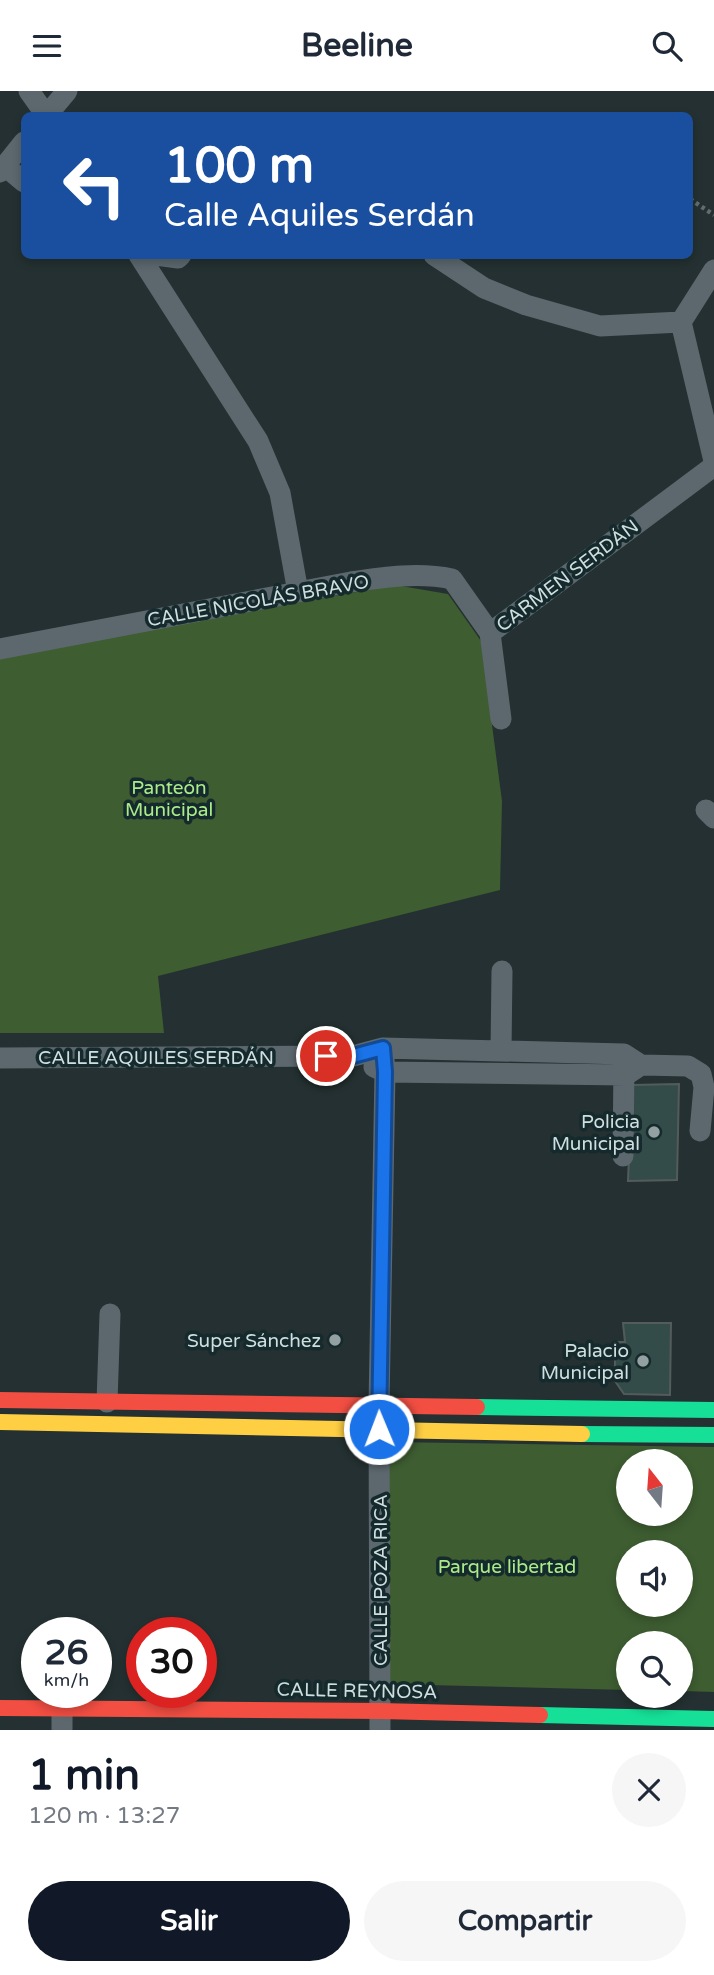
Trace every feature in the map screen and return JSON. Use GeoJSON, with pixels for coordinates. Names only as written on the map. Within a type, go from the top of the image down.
{"type":"FeatureCollection","features":[{"type":"Feature","properties":{"kind":"street"},"geometry":{"type":"LineString","coordinates":[[29,91],[44,112]]}},
{"type":"Feature","properties":{"kind":"street"},"geometry":{"type":"LineString","coordinates":[[49,112],[67,91]]}},
{"type":"Feature","properties":{"kind":"street"},"geometry":{"type":"LineString","coordinates":[[21,146],[2,169],[21,180]]}},
{"type":"Feature","properties":{"kind":"street"},"geometry":{"type":"LineString","coordinates":[[142,259],[263,453],[280,493],[298,592]]}},
{"type":"Feature","properties":{"kind":"street"},"geometry":{"type":"LineString","coordinates":[[439,259],[484,288],[526,305],[600,326],[681,322]]}},
{"type":"Feature","properties":{"kind":"street"},"geometry":{"type":"LineString","coordinates":[[714,270],[681,322],[714,463]]}},
{"type":"Feature","properties":{"kind":"street","name":"CARMEN SERDÁN"},"geometry":{"type":"LineString","coordinates":[[501,719],[490,633],[714,463]]}},
{"type":"Feature","properties":{"kind":"street","name":"CALLE NICOLÁS BRAVO"},"geometry":{"type":"LineString","coordinates":[[0,649],[393,576],[435,575],[452,579],[490,633]]}},
{"type":"Feature","properties":{"kind":"street"},"geometry":{"type":"LineString","coordinates":[[501,1051],[502,971]]}},
{"type":"Feature","properties":{"kind":"street","name":"CALLE AQUILES SERDÁN"},"geometry":{"type":"LineString","coordinates":[[0,1058],[353,1056],[383,1048],[501,1051],[630,1065]]}},
{"type":"Feature","properties":{"kind":"street","name":"CALLE POZA RICA"},"geometry":{"type":"LineString","coordinates":[[380,1721],[379,1405],[385,1072],[383,1048]]}},
{"type":"Feature","properties":{"kind":"street","name":"CALLE AQUILES SERDÁN"},"geometry":{"type":"LineString","coordinates":[[353,1056],[385,1072],[630,1065],[688,1066],[701,1074],[704,1087],[700,1131]]}},
{"type":"Feature","properties":{"kind":"street"},"geometry":{"type":"LineString","coordinates":[[623,1156],[630,1065]]}},
{"type":"Feature","properties":{"kind":"street"},"geometry":{"type":"LineString","coordinates":[[107,1402],[110,1314]]}},
{"type":"Feature","properties":{"kind":"street"},"geometry":{"type":"LineString","coordinates":[[0,1400],[714,1410]]}},
{"type":"Feature","properties":{"kind":"street"},"geometry":{"type":"LineString","coordinates":[[0,1422],[714,1435]]}},
{"type":"Feature","properties":{"kind":"street","name":"CALLE REYNOSA"},"geometry":{"type":"LineString","coordinates":[[0,1708],[21,1708]]}},
{"type":"Feature","properties":{"kind":"street"},"geometry":{"type":"LineString","coordinates":[[62,1708],[62,1730]]}},
{"type":"Feature","properties":{"kind":"street","name":"CALLE REYNOSA"},"geometry":{"type":"LineString","coordinates":[[62,1708],[380,1721],[714,1719]]}},
{"type":"Feature","properties":{"kind":"path"},"geometry":{"type":"LineString","coordinates":[[693,201],[714,215]]}},
{"type":"Feature","properties":{"kind":"green space","name":"Panteón Municipal"},"geometry":{"type":"Polygon","coordinates":[[[395,585],[448,594],[481,641],[502,801],[500,890],[158,976],[164,1033],[0,1033],[0,657],[395,585]]]}},
{"type":"Feature","properties":{"kind":"green space","name":"Parque libertad"},"geometry":{"type":"Polygon","coordinates":[[[388,1442],[714,1447],[714,1692],[693,1691],[693,1631],[616,1631],[616,1690],[385,1684],[388,1442]]]}},
{"type":"Feature","properties":{"kind":"building","name":"Policia Municipal"},"geometry":{"type":"Polygon","coordinates":[[[679,1084],[677,1180],[628,1181],[632,1085],[679,1084]]]}},
{"type":"Feature","properties":{"kind":"building","name":"Palacio Municipal"},"geometry":{"type":"Polygon","coordinates":[[[623,1323],[671,1323],[670,1395],[624,1394],[615,1381],[615,1342],[625,1342],[623,1323]]]}},
{"type":"Feature","properties":{"kind":"traffic: fast"},"geometry":{"type":"LineString","coordinates":[[477,1407],[714,1410]]}},
{"type":"Feature","properties":{"kind":"traffic: fast"},"geometry":{"type":"LineString","coordinates":[[582,1434],[714,1435]]}},
{"type":"Feature","properties":{"kind":"traffic: fast"},"geometry":{"type":"LineString","coordinates":[[540,1715],[714,1719]]}},
{"type":"Feature","properties":{"kind":"traffic: slow"},"geometry":{"type":"LineString","coordinates":[[0,1422],[582,1434]]}},
{"type":"Feature","properties":{"kind":"traffic: jam"},"geometry":{"type":"LineString","coordinates":[[0,1400],[477,1407]]}},
{"type":"Feature","properties":{"kind":"traffic: jam"},"geometry":{"type":"LineString","coordinates":[[0,1708],[540,1715]]}},
{"type":"Feature","properties":{"kind":"place","name":"Policia Municipal"},"geometry":{"type":"Point","coordinates":[654,1132]}},
{"type":"Feature","properties":{"kind":"place","name":"Super Sánchez"},"geometry":{"type":"Point","coordinates":[335,1340]}},
{"type":"Feature","properties":{"kind":"place","name":"Palacio Municipal"},"geometry":{"type":"Point","coordinates":[643,1361]}},
{"type":"Feature","properties":{"kind":"route"},"geometry":{"type":"LineString","coordinates":[[326,1056],[353,1056],[383,1048],[385,1072],[379,1429]]}}]}
